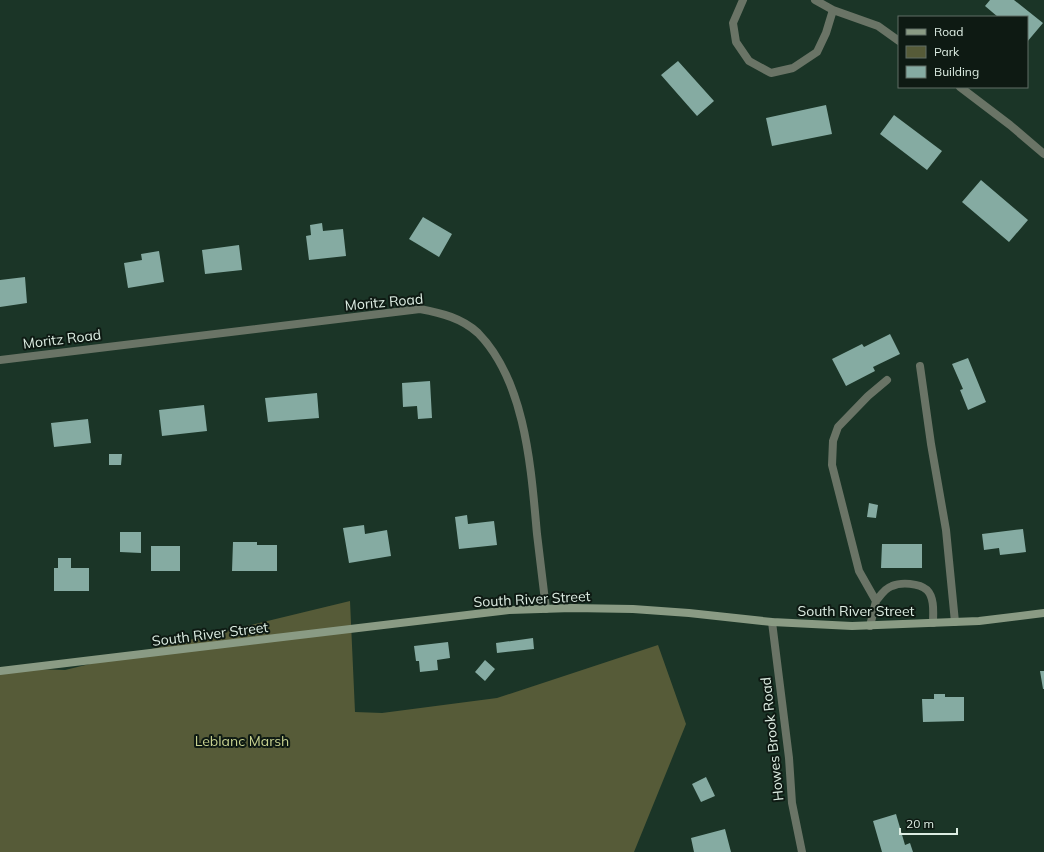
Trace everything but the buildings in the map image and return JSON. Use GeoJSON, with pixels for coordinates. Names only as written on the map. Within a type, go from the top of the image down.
{"type":"FeatureCollection","features":[{"type":"Feature","properties":{"kind":"street"},"geometry":{"type":"LineString","coordinates":[[743,0],[733,23],[736,42],[749,61],[771,73],[793,68],[817,52],[826,33],[833,10]]}},
{"type":"Feature","properties":{"kind":"street"},"geometry":{"type":"LineString","coordinates":[[815,0],[833,10],[878,26],[898,40]]}},
{"type":"Feature","properties":{"kind":"street"},"geometry":{"type":"LineString","coordinates":[[961,88],[1010,125],[1044,154]]}},
{"type":"Feature","properties":{"kind":"street","name":"Moritz Road"},"geometry":{"type":"LineString","coordinates":[[0,360],[420,309],[445,313],[477,333],[490,349],[515,399],[530,458],[546,609]]}},
{"type":"Feature","properties":{"kind":"street"},"geometry":{"type":"LineString","coordinates":[[920,366],[931,444],[946,530],[955,622]]}},
{"type":"Feature","properties":{"kind":"street"},"geometry":{"type":"LineString","coordinates":[[876,601],[859,571],[832,465],[833,441],[838,427],[868,396],[887,380]]}},
{"type":"Feature","properties":{"kind":"street"},"geometry":{"type":"LineString","coordinates":[[870,626],[876,601],[891,586],[907,583],[928,590],[932,601],[933,624]]}},
{"type":"Feature","properties":{"kind":"street","name":"South River Street"},"geometry":{"type":"LineString","coordinates":[[0,671],[509,610],[640,610],[689,613],[772,622],[870,626],[933,624],[1044,613]]}},
{"type":"Feature","properties":{"kind":"street","name":"Howes Brook Road"},"geometry":{"type":"LineString","coordinates":[[772,622],[789,758],[792,803],[802,852]]}},
{"type":"Feature","properties":{"kind":"green space","name":"Leblanc Marsh"},"geometry":{"type":"Polygon","coordinates":[[[350,601],[355,712],[382,713],[497,698],[658,645],[686,724],[634,852],[0,852],[0,668],[65,670],[350,601]]]}}]}
